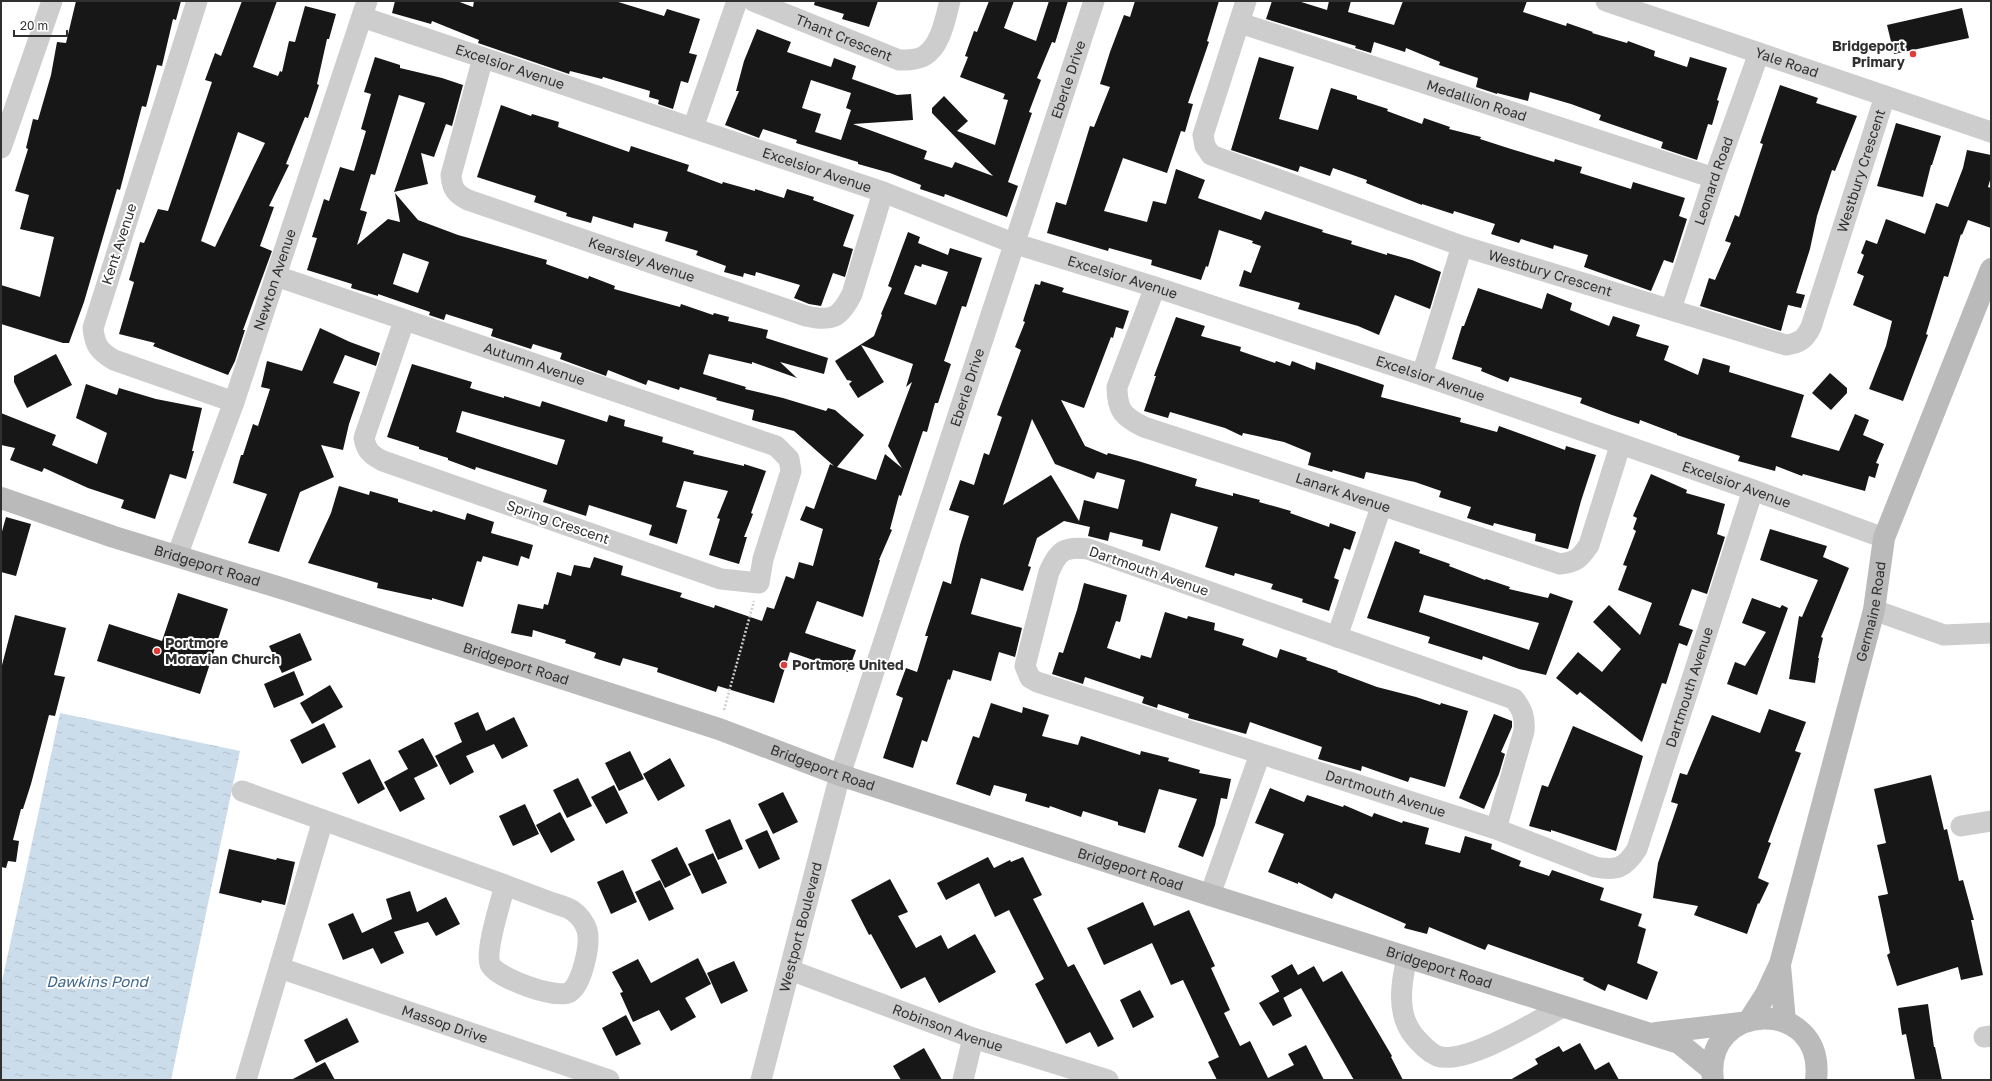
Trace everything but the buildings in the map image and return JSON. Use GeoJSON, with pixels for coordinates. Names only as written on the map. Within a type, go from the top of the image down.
{"type":"FeatureCollection","features":[{"type":"Feature","properties":{"kind":"main road","name":"Germaine Road"},"geometry":{"type":"LineString","coordinates":[[1746,1021],[1766,994],[1780,964],[1874,610],[1884,538],[1991,269]]}},
{"type":"Feature","properties":{"kind":"main road","name":"Bridgeport Road"},"geometry":{"type":"LineString","coordinates":[[1,498],[114,538],[297,593],[719,729],[840,775],[1407,958],[1679,1043],[1712,1075]]}},
{"type":"Feature","properties":{"kind":"main road","name":"Germaine Road"},"geometry":{"type":"LineString","coordinates":[[1780,964],[1785,1022]]}},
{"type":"Feature","properties":{"kind":"main road","name":"Bridgeport Road"},"geometry":{"type":"LineString","coordinates":[[1647,1034],[1769,1017],[1785,1022],[1798,1029],[1808,1040],[1815,1053],[1818,1067],[1816,1080]]}},
{"type":"Feature","properties":{"kind":"main road"},"geometry":{"type":"LineString","coordinates":[[1712,1075],[1714,1055],[1724,1036],[1746,1021]]}},
{"type":"Feature","properties":{"kind":"street"},"geometry":{"type":"LineString","coordinates":[[1,148],[52,1]]}},
{"type":"Feature","properties":{"kind":"street","name":"Kent Avenue"},"geometry":{"type":"LineString","coordinates":[[197,1],[93,328],[95,342],[103,353],[114,360],[234,402]]}},
{"type":"Feature","properties":{"kind":"street"},"geometry":{"type":"LineString","coordinates":[[693,128],[737,1]]}},
{"type":"Feature","properties":{"kind":"street","name":"Thant Crescent"},"geometry":{"type":"LineString","coordinates":[[753,1],[899,60],[911,60],[924,56],[933,47],[939,37],[950,1]]}},
{"type":"Feature","properties":{"kind":"street","name":"Eberle Drive"},"geometry":{"type":"LineString","coordinates":[[840,775],[1094,1]]}},
{"type":"Feature","properties":{"kind":"street","name":"Westbury Crescent"},"geometry":{"type":"LineString","coordinates":[[1246,1],[1202,135],[1205,146],[1211,155],[1462,246],[1786,345],[1796,344],[1805,338],[1811,327],[1885,96]]}},
{"type":"Feature","properties":{"kind":"street","name":"Yale Road"},"geometry":{"type":"LineString","coordinates":[[1606,1],[1991,132]]}},
{"type":"Feature","properties":{"kind":"street","name":"Newton Avenue"},"geometry":{"type":"LineString","coordinates":[[177,556],[234,402],[364,9]]}},
{"type":"Feature","properties":{"kind":"street","name":"Excelsior Avenue"},"geometry":{"type":"LineString","coordinates":[[364,9],[483,58],[883,192],[1013,244],[1155,287],[1422,375],[1620,446],[1753,490],[1884,538]]}},
{"type":"Feature","properties":{"kind":"street","name":"Medallion Road"},"geometry":{"type":"LineString","coordinates":[[1240,23],[1714,178]]}},
{"type":"Feature","properties":{"kind":"street","name":"Leonard Road"},"geometry":{"type":"LineString","coordinates":[[1671,309],[1714,178],[1759,53]]}},
{"type":"Feature","properties":{"kind":"street","name":"Kearsley Avenue"},"geometry":{"type":"LineString","coordinates":[[483,58],[451,175],[452,186],[457,195],[806,316],[819,319],[833,317],[844,310],[852,294],[883,192]]}},
{"type":"Feature","properties":{"kind":"street"},"geometry":{"type":"LineString","coordinates":[[1422,375],[1462,246]]}},
{"type":"Feature","properties":{"kind":"street","name":"Autumn Avenue"},"geometry":{"type":"LineString","coordinates":[[276,276],[404,321],[776,446],[783,451],[789,459],[791,471],[763,559],[759,583]]}},
{"type":"Feature","properties":{"kind":"street","name":"Lanark Avenue"},"geometry":{"type":"LineString","coordinates":[[1155,287],[1117,387],[1117,398],[1121,411],[1130,420],[1144,427],[1381,507],[1560,564],[1573,563],[1582,556],[1589,545],[1620,446]]}},
{"type":"Feature","properties":{"kind":"street","name":"Spring Crescent"},"geometry":{"type":"LineString","coordinates":[[404,321],[364,438],[366,448],[373,456],[383,461],[721,579],[759,583]]}},
{"type":"Feature","properties":{"kind":"street","name":"Dartmouth Avenue"},"geometry":{"type":"LineString","coordinates":[[1496,829],[1524,732],[1525,719],[1521,707],[1514,699],[1088,549],[1075,547],[1062,551],[1054,559],[1049,572],[1026,660],[1025,666],[1030,678],[1260,754],[1496,829],[1594,867],[1607,869],[1620,867],[1630,860],[1637,849],[1753,490]]}},
{"type":"Feature","properties":{"kind":"street"},"geometry":{"type":"LineString","coordinates":[[1337,637],[1381,507]]}},
{"type":"Feature","properties":{"kind":"street"},"geometry":{"type":"LineString","coordinates":[[1874,610],[1944,635],[1991,633]]}},
{"type":"Feature","properties":{"kind":"street"},"geometry":{"type":"LineString","coordinates":[[1210,895],[1260,754]]}},
{"type":"Feature","properties":{"kind":"street","name":"Westport Boulevard"},"geometry":{"type":"LineString","coordinates":[[761,1080],[840,775]]}},
{"type":"Feature","properties":{"kind":"street"},"geometry":{"type":"LineString","coordinates":[[242,791],[505,885],[572,910],[581,919],[587,930],[587,953],[576,986],[569,992],[560,995],[549,993],[503,976],[490,965],[490,944],[505,885]]}},
{"type":"Feature","properties":{"kind":"street"},"geometry":{"type":"LineString","coordinates":[[246,1080],[323,820]]}},
{"type":"Feature","properties":{"kind":"street"},"geometry":{"type":"LineString","coordinates":[[1961,826],[1991,821]]}},
{"type":"Feature","properties":{"kind":"street"},"geometry":{"type":"LineString","coordinates":[[1407,958],[1401,982],[1401,998],[1406,1018],[1412,1033],[1423,1047],[1438,1056],[1456,1058],[1477,1052],[1563,1007]]}},
{"type":"Feature","properties":{"kind":"street","name":"Massop Drive"},"geometry":{"type":"LineString","coordinates":[[280,968],[609,1080]]}},
{"type":"Feature","properties":{"kind":"street","name":"Robinson Avenue"},"geometry":{"type":"LineString","coordinates":[[790,970],[973,1038],[1108,1080]]}},
{"type":"Feature","properties":{"kind":"street"},"geometry":{"type":"LineString","coordinates":[[963,1080],[973,1038]]}},
{"type":"Feature","properties":{"kind":"path"},"geometry":{"type":"LineString","coordinates":[[719,729],[759,583]]}},
{"type":"Feature","properties":{"kind":"water","name":"Dawkins Pond"},"geometry":{"type":"Polygon","coordinates":[[[60,713],[240,751],[171,1080],[1,1080],[1,986],[60,713]]]}},
{"type":"Feature","properties":{"kind":"place","name":"Bridgeport Primary"},"geometry":{"type":"Point","coordinates":[1913,54]}},
{"type":"Feature","properties":{"kind":"place","name":"Portmore Moravian Church"},"geometry":{"type":"Point","coordinates":[157,651]}},
{"type":"Feature","properties":{"kind":"place","name":"Portmore United"},"geometry":{"type":"Point","coordinates":[784,665]}}]}
